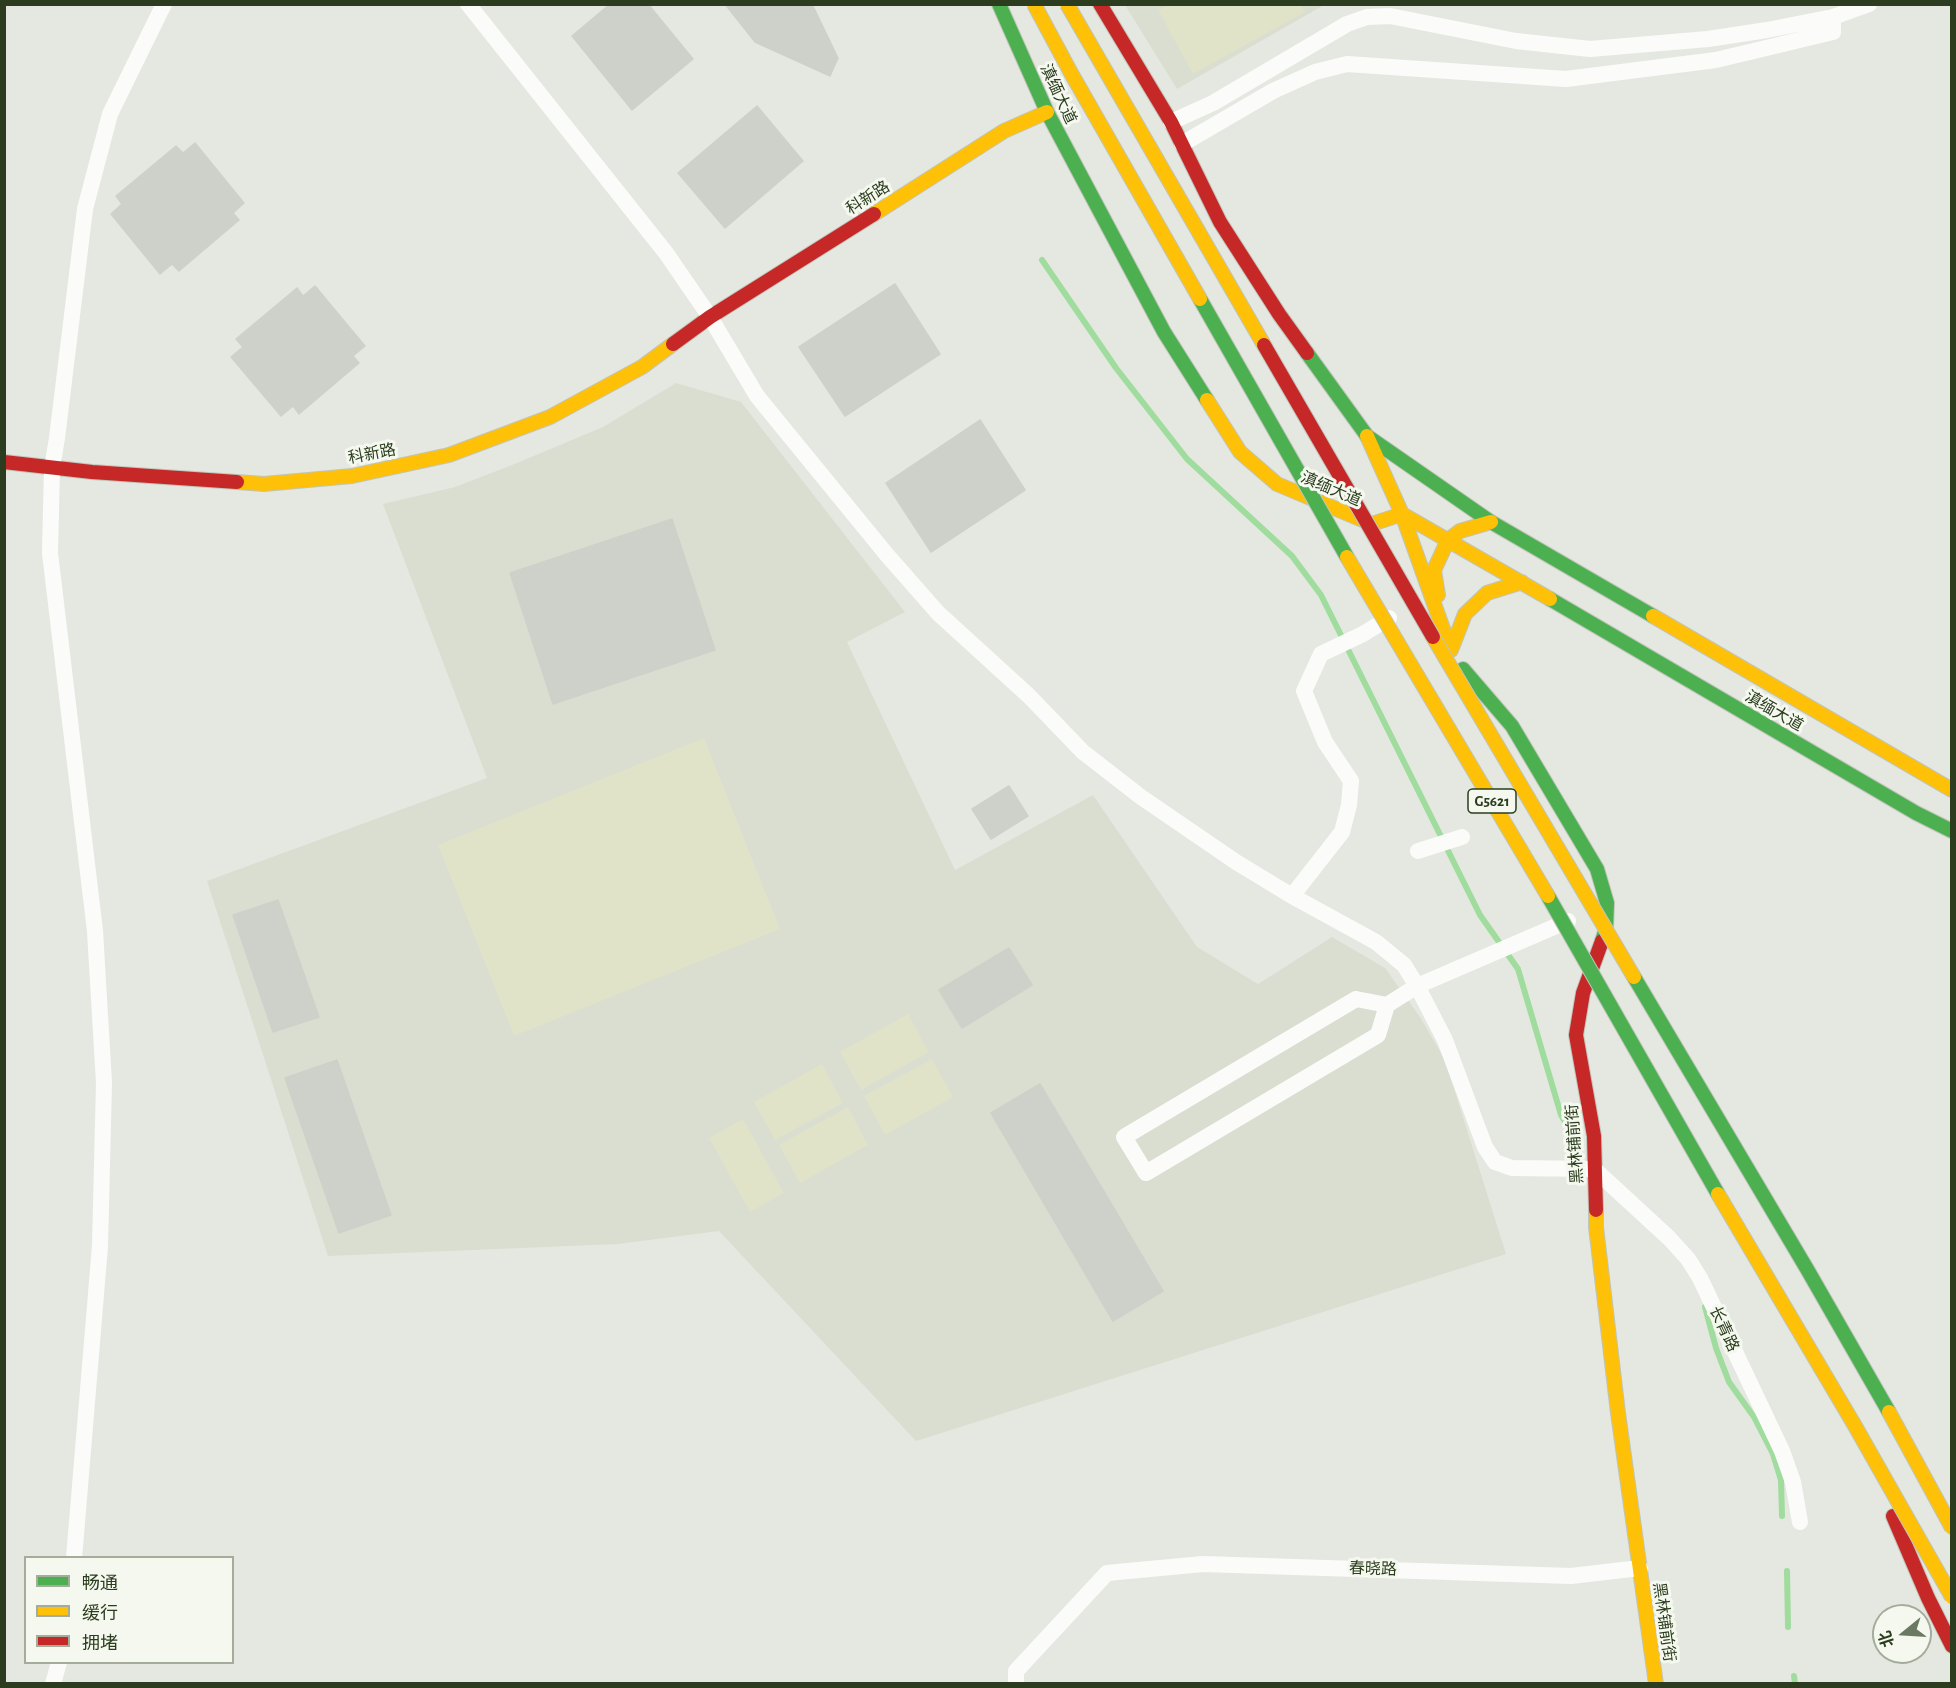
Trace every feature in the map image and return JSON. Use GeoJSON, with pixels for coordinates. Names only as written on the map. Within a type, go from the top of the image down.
{"type":"FeatureCollection","features":[{"type":"Feature","properties":{"kind":"main road","name":"滇缅大道"},"geometry":{"type":"LineString","coordinates":[[999,4],[1047,112],[1164,332],[1240,452],[1277,484],[1372,524],[1402,514],[1916,813],[1952,831]]}},
{"type":"Feature","properties":{"kind":"main road","name":"G5621"},"geometry":{"type":"LineString","coordinates":[[1034,4],[1082,93],[1303,481],[1555,908],[1754,1258],[1855,1426],[1952,1597]]}},
{"type":"Feature","properties":{"kind":"main road","name":"G5621"},"geometry":{"type":"LineString","coordinates":[[1067,4],[1476,711],[1648,999],[1892,1417],[1952,1528]]}},
{"type":"Feature","properties":{"kind":"main road","name":"滇缅大道"},"geometry":{"type":"LineString","coordinates":[[1100,4],[1171,122],[1226,231],[1279,314],[1367,436],[1491,522],[1952,790]]}},
{"type":"Feature","properties":{"kind":"main road","name":"科新路"},"geometry":{"type":"LineString","coordinates":[[51,457],[264,484],[352,476],[449,455],[550,417],[642,367],[710,317],[1004,131],[1047,112]]}},
{"type":"Feature","properties":{"kind":"main road","name":"科新路"},"geometry":{"type":"LineString","coordinates":[[642,349],[710,317]]}},
{"type":"Feature","properties":{"kind":"main road"},"geometry":{"type":"LineString","coordinates":[[1367,436],[1402,514],[1450,650]]}},
{"type":"Feature","properties":{"kind":"main road","name":"科新路"},"geometry":{"type":"LineString","coordinates":[[4,462],[72,454]]}},
{"type":"Feature","properties":{"kind":"main road"},"geometry":{"type":"LineString","coordinates":[[1450,650],[1434,570],[1448,540],[1460,531],[1491,522]]}},
{"type":"Feature","properties":{"kind":"main road"},"geometry":{"type":"LineString","coordinates":[[1372,524],[1421,599],[1450,650]]}},
{"type":"Feature","properties":{"kind":"main road"},"geometry":{"type":"LineString","coordinates":[[1450,650],[1465,614],[1486,593],[1522,582]]}},
{"type":"Feature","properties":{"kind":"main road","name":"黑林铺前街"},"geometry":{"type":"LineString","coordinates":[[1450,650],[1458,663],[1512,726],[1597,869],[1607,903],[1606,929],[1582,993],[1576,1035],[1594,1136],[1596,1227],[1618,1413],[1656,1683]]}},
{"type":"Feature","properties":{"kind":"main road"},"geometry":{"type":"LineString","coordinates":[[1892,1417],[1952,1506]]}},
{"type":"Feature","properties":{"kind":"main road"},"geometry":{"type":"LineString","coordinates":[[1855,1426],[1928,1598],[1952,1646]]}},
{"type":"Feature","properties":{"kind":"street"},"geometry":{"type":"LineString","coordinates":[[74,1556],[100,1246],[104,1083],[95,931],[50,553],[51,457],[85,209],[110,114],[164,4]]}},
{"type":"Feature","properties":{"kind":"street"},"geometry":{"type":"LineString","coordinates":[[468,4],[666,253],[710,317],[757,396],[887,555],[938,613],[1029,696],[1083,752],[1141,797],[1236,862],[1376,942],[1404,964],[1445,1040],[1485,1147],[1495,1162],[1512,1168],[1594,1169]]}},
{"type":"Feature","properties":{"kind":"street"},"geometry":{"type":"LineString","coordinates":[[1171,122],[1213,103],[1347,24],[1367,18],[1390,16],[1516,41],[1590,49],[1708,39],[1767,30],[1833,17],[1869,4]]}},
{"type":"Feature","properties":{"kind":"street"},"geometry":{"type":"LineString","coordinates":[[1182,144],[1273,91],[1315,72],[1347,64],[1566,79],[1716,60],[1833,32],[1833,17]]}},
{"type":"Feature","properties":{"kind":"street"},"geometry":{"type":"LineString","coordinates":[[1767,30],[1770,47]]}},
{"type":"Feature","properties":{"kind":"street"},"geometry":{"type":"LineString","coordinates":[[1292,896],[1342,832],[1349,805],[1351,782],[1325,742],[1304,691],[1321,654],[1363,634],[1421,599]]}},
{"type":"Feature","properties":{"kind":"street"},"geometry":{"type":"LineString","coordinates":[[1418,851],[1462,837]]}},
{"type":"Feature","properties":{"kind":"street"},"geometry":{"type":"LineString","coordinates":[[1387,1005],[1356,999],[1124,1137],[1146,1173],[1378,1035],[1387,1005],[1417,986],[1495,954],[1607,903]]}},
{"type":"Feature","properties":{"kind":"street","name":"长青路"},"geometry":{"type":"LineString","coordinates":[[1594,1169],[1669,1238],[1688,1259],[1700,1278],[1782,1451],[1793,1482],[1800,1522]]}},
{"type":"Feature","properties":{"kind":"street","name":"春晓路"},"geometry":{"type":"LineString","coordinates":[[1016,1683],[1016,1671],[1107,1573],[1203,1564],[1571,1576],[1640,1568]]}},
{"type":"Feature","properties":{"kind":"street"},"geometry":{"type":"LineString","coordinates":[[53,1683],[58,1664]]}},
{"type":"Feature","properties":{"kind":"shaded area"},"geometry":{"type":"Polygon","coordinates":[[[1125,5],[1324,5],[1177,89],[1125,5]]]}},
{"type":"Feature","properties":{"kind":"shaded area"},"geometry":{"type":"Polygon","coordinates":[[[676,383],[741,402],[905,612],[847,642],[955,870],[1093,795],[1197,947],[1258,984],[1332,937],[1385,968],[1420,1017],[1445,1060],[1506,1254],[916,1441],[719,1231],[618,1244],[328,1256],[207,881],[487,778],[383,504],[455,487],[517,463],[603,427],[676,383]]]}},
{"type":"Feature","properties":{"kind":"green space"},"geometry":{"type":"Polygon","coordinates":[[[1168,5],[1301,5],[1305,12],[1193,74],[1158,10],[1168,5]]]}},
{"type":"Feature","properties":{"kind":"green space"},"geometry":{"type":"Polygon","coordinates":[[[704,738],[780,929],[514,1036],[438,845],[704,738]]]}},
{"type":"Feature","properties":{"kind":"green space"},"geometry":{"type":"Polygon","coordinates":[[[908,1014],[929,1052],[861,1090],[840,1052],[908,1014]]]}},
{"type":"Feature","properties":{"kind":"green space"},"geometry":{"type":"Polygon","coordinates":[[[932,1059],[953,1097],[885,1135],[864,1096],[932,1059]]]}},
{"type":"Feature","properties":{"kind":"green space"},"geometry":{"type":"Polygon","coordinates":[[[822,1064],[843,1103],[775,1140],[754,1102],[822,1064]]]}},
{"type":"Feature","properties":{"kind":"green space"},"geometry":{"type":"Polygon","coordinates":[[[848,1107],[868,1145],[800,1183],[779,1145],[848,1107]]]}},
{"type":"Feature","properties":{"kind":"green space"},"geometry":{"type":"Polygon","coordinates":[[[743,1119],[784,1193],[750,1212],[709,1138],[743,1119]]]}},
{"type":"Feature","properties":{"kind":"building"},"geometry":{"type":"Polygon","coordinates":[[[610,4],[648,4],[693,59],[632,110],[572,36],[610,4]]]}},
{"type":"Feature","properties":{"kind":"building"},"geometry":{"type":"Polygon","coordinates":[[[725,4],[812,4],[838,58],[830,76],[755,42],[725,4]]]}},
{"type":"Feature","properties":{"kind":"building"},"geometry":{"type":"Polygon","coordinates":[[[757,106],[803,161],[725,228],[678,173],[757,106]]]}},
{"type":"Feature","properties":{"kind":"building"},"geometry":{"type":"Polygon","coordinates":[[[195,143],[244,203],[233,213],[239,220],[179,271],[172,264],[160,274],[111,214],[122,204],[116,196],[176,146],[183,153],[195,143]]]}},
{"type":"Feature","properties":{"kind":"building"},"geometry":{"type":"Polygon","coordinates":[[[895,284],[940,354],[845,416],[799,347],[895,284]]]}},
{"type":"Feature","properties":{"kind":"building"},"geometry":{"type":"Polygon","coordinates":[[[315,286],[365,346],[353,356],[359,363],[299,414],[293,406],[281,416],[231,357],[243,347],[236,339],[297,288],[303,296],[315,286]]]}},
{"type":"Feature","properties":{"kind":"building"},"geometry":{"type":"Polygon","coordinates":[[[980,420],[1025,490],[931,552],[886,483],[980,420]]]}},
{"type":"Feature","properties":{"kind":"building"},"geometry":{"type":"Polygon","coordinates":[[[672,519],[715,650],[553,704],[510,573],[672,519]]]}},
{"type":"Feature","properties":{"kind":"building"},"geometry":{"type":"Polygon","coordinates":[[[1009,786],[1028,816],[991,839],[972,809],[1009,786]]]}},
{"type":"Feature","properties":{"kind":"building"},"geometry":{"type":"Polygon","coordinates":[[[278,900],[319,1017],[273,1032],[233,915],[278,900]]]}},
{"type":"Feature","properties":{"kind":"building"},"geometry":{"type":"Polygon","coordinates":[[[1009,948],[1032,985],[962,1028],[939,990],[1009,948]]]}},
{"type":"Feature","properties":{"kind":"building"},"geometry":{"type":"Polygon","coordinates":[[[337,1060],[391,1215],[339,1233],[285,1078],[337,1060]]]}},
{"type":"Feature","properties":{"kind":"building"},"geometry":{"type":"Polygon","coordinates":[[[1040,1084],[1163,1291],[1113,1321],[991,1113],[1040,1084]]]}},
{"type":"Feature","properties":{"kind":"waterway"},"geometry":{"type":"LineString","coordinates":[[1042,260],[1116,368],[1187,459],[1292,556],[1321,595],[1480,915],[1518,969],[1561,1115],[1575,1138]]}},
{"type":"Feature","properties":{"kind":"waterway"},"geometry":{"type":"LineString","coordinates":[[1705,1307],[1716,1348],[1729,1382],[1754,1417],[1773,1454],[1781,1480],[1782,1516]]}},
{"type":"Feature","properties":{"kind":"waterway"},"geometry":{"type":"LineString","coordinates":[[1787,1571],[1788,1627]]}},
{"type":"Feature","properties":{"kind":"waterway"},"geometry":{"type":"LineString","coordinates":[[1794,1676],[1795,1684]]}},
{"type":"Feature","properties":{"kind":"traffic: fast"},"geometry":{"type":"LineString","coordinates":[[999,4],[1047,112],[1164,332],[1207,400]]}},
{"type":"Feature","properties":{"kind":"traffic: fast"},"geometry":{"type":"LineString","coordinates":[[1200,299],[1347,557]]}},
{"type":"Feature","properties":{"kind":"traffic: fast"},"geometry":{"type":"LineString","coordinates":[[1307,353],[1367,436],[1491,522],[1653,616]]}},
{"type":"Feature","properties":{"kind":"traffic: fast"},"geometry":{"type":"LineString","coordinates":[[1550,599],[1916,813],[1952,831]]}},
{"type":"Feature","properties":{"kind":"traffic: fast"},"geometry":{"type":"LineString","coordinates":[[1463,669],[1512,726],[1597,869],[1607,903],[1606,929],[1602,941]]}},
{"type":"Feature","properties":{"kind":"traffic: fast"},"geometry":{"type":"LineString","coordinates":[[1548,896],[1718,1194]]}},
{"type":"Feature","properties":{"kind":"traffic: fast"},"geometry":{"type":"LineString","coordinates":[[1634,977],[1889,1412]]}},
{"type":"Feature","properties":{"kind":"traffic: slow"},"geometry":{"type":"LineString","coordinates":[[1034,4],[1200,299]]}},
{"type":"Feature","properties":{"kind":"traffic: slow"},"geometry":{"type":"LineString","coordinates":[[1067,4],[1264,345]]}},
{"type":"Feature","properties":{"kind":"traffic: slow"},"geometry":{"type":"LineString","coordinates":[[874,214],[1004,131],[1047,112]]}},
{"type":"Feature","properties":{"kind":"traffic: slow"},"geometry":{"type":"LineString","coordinates":[[237,482],[264,484],[352,476],[449,455],[550,417],[642,367],[673,344]]}},
{"type":"Feature","properties":{"kind":"traffic: slow"},"geometry":{"type":"LineString","coordinates":[[1207,400],[1240,452],[1277,484],[1372,524],[1402,514],[1550,599]]}},
{"type":"Feature","properties":{"kind":"traffic: slow"},"geometry":{"type":"LineString","coordinates":[[1367,436],[1402,514],[1447,640]]}},
{"type":"Feature","properties":{"kind":"traffic: slow"},"geometry":{"type":"LineString","coordinates":[[1438,595],[1434,570],[1448,540],[1460,531],[1491,522]]}},
{"type":"Feature","properties":{"kind":"traffic: slow"},"geometry":{"type":"LineString","coordinates":[[1347,557],[1548,896]]}},
{"type":"Feature","properties":{"kind":"traffic: slow"},"geometry":{"type":"LineString","coordinates":[[1451,650],[1465,614],[1487,593],[1522,582]]}},
{"type":"Feature","properties":{"kind":"traffic: slow"},"geometry":{"type":"LineString","coordinates":[[1653,616],[1952,790]]}},
{"type":"Feature","properties":{"kind":"traffic: slow"},"geometry":{"type":"LineString","coordinates":[[1433,637],[1634,977]]}},
{"type":"Feature","properties":{"kind":"traffic: slow"},"geometry":{"type":"LineString","coordinates":[[1718,1194],[1855,1426],[1952,1597]]}},
{"type":"Feature","properties":{"kind":"traffic: slow"},"geometry":{"type":"LineString","coordinates":[[1596,1210],[1596,1227],[1618,1413],[1656,1684]]}},
{"type":"Feature","properties":{"kind":"traffic: slow"},"geometry":{"type":"LineString","coordinates":[[1889,1412],[1952,1528]]}},
{"type":"Feature","properties":{"kind":"traffic: jam"},"geometry":{"type":"LineString","coordinates":[[1100,4],[1171,122],[1220,222],[1307,353]]}},
{"type":"Feature","properties":{"kind":"traffic: jam"},"geometry":{"type":"LineString","coordinates":[[673,344],[710,317],[874,214]]}},
{"type":"Feature","properties":{"kind":"traffic: jam"},"geometry":{"type":"LineString","coordinates":[[1264,345],[1433,637]]}},
{"type":"Feature","properties":{"kind":"traffic: jam"},"geometry":{"type":"LineString","coordinates":[[4,462],[92,472],[237,482]]}},
{"type":"Feature","properties":{"kind":"traffic: jam"},"geometry":{"type":"LineString","coordinates":[[1596,1210],[1594,1136],[1576,1035],[1583,993],[1602,941]]}},
{"type":"Feature","properties":{"kind":"traffic: jam"},"geometry":{"type":"LineString","coordinates":[[1893,1516],[1928,1598],[1952,1646]]}}]}
